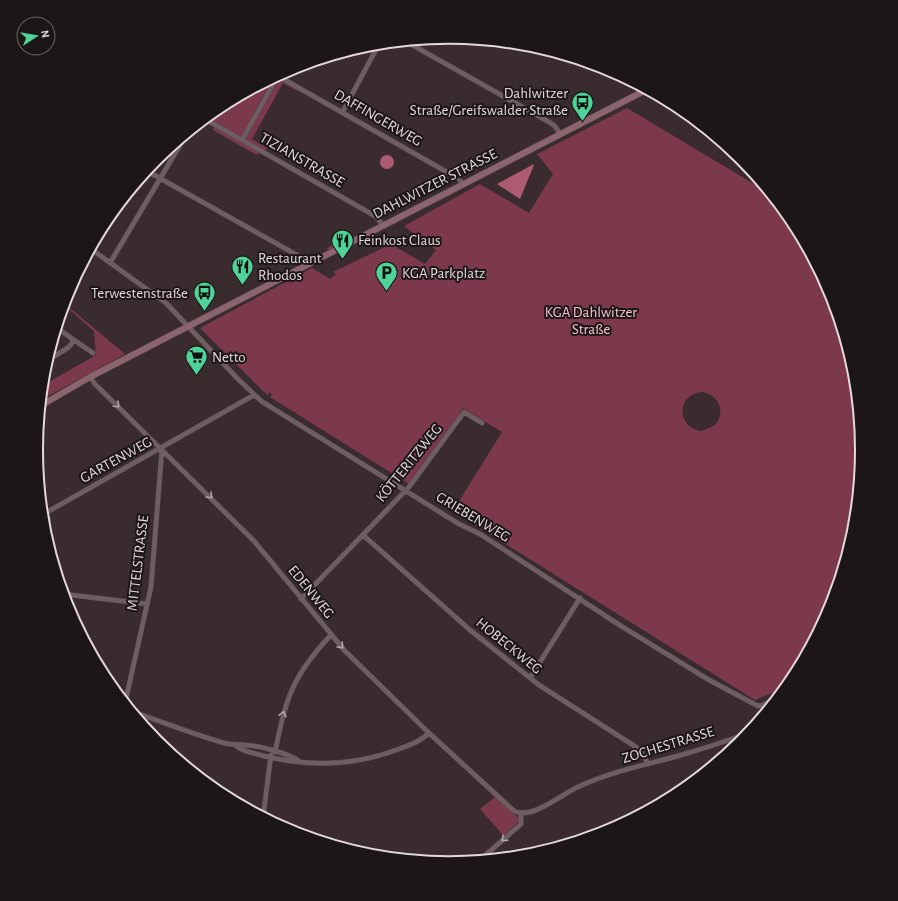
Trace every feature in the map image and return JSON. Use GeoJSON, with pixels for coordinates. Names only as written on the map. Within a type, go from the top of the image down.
{"type":"FeatureCollection","features":[{"type":"Feature","properties":{"kind":"main road","name":"DAHLWITZER STRASSE"},"geometry":{"type":"LineString","coordinates":[[46,403],[90,377],[560,134],[638,91]]}},
{"type":"Feature","properties":{"kind":"street"},"geometry":{"type":"LineString","coordinates":[[414,46],[549,122],[560,134]]}},
{"type":"Feature","properties":{"kind":"street"},"geometry":{"type":"LineString","coordinates":[[343,111],[375,51]]}},
{"type":"Feature","properties":{"kind":"street","name":"DAFFINGERWEG"},"geometry":{"type":"LineString","coordinates":[[284,80],[343,111],[459,178],[463,184]]}},
{"type":"Feature","properties":{"kind":"street"},"geometry":{"type":"LineString","coordinates":[[242,140],[272,85]]}},
{"type":"Feature","properties":{"kind":"street","name":"TIZIANSTRASSE"},"geometry":{"type":"LineString","coordinates":[[210,122],[375,216],[383,225]]}},
{"type":"Feature","properties":{"kind":"street"},"geometry":{"type":"LineString","coordinates":[[110,263],[179,147]]}},
{"type":"Feature","properties":{"kind":"street"},"geometry":{"type":"LineString","coordinates":[[152,174],[304,259],[307,264]]}},
{"type":"Feature","properties":{"kind":"street"},"geometry":{"type":"LineString","coordinates":[[95,252],[166,303],[187,326]]}},
{"type":"Feature","properties":{"kind":"street","name":"GRIEBENWEG"},"geometry":{"type":"LineString","coordinates":[[187,326],[254,395],[323,441],[459,524],[480,534],[709,680],[751,704],[763,706]]}},
{"type":"Feature","properties":{"kind":"street"},"geometry":{"type":"LineString","coordinates":[[61,331],[93,353]]}},
{"type":"Feature","properties":{"kind":"street"},"geometry":{"type":"LineString","coordinates":[[54,356],[69,347],[74,340]]}},
{"type":"Feature","properties":{"kind":"street","name":"EDENWEG"},"geometry":{"type":"LineString","coordinates":[[90,377],[95,384],[254,541],[331,635],[383,688],[426,728],[429,733],[514,811],[521,814]]}},
{"type":"Feature","properties":{"kind":"street","name":"GARTENWEG"},"geometry":{"type":"LineString","coordinates":[[48,512],[162,449],[254,395]]}},
{"type":"Feature","properties":{"kind":"street","name":"KÖTTERITZWEG"},"geometry":{"type":"LineString","coordinates":[[301,599],[405,490],[423,469],[464,412],[482,422]]}},
{"type":"Feature","properties":{"kind":"street","name":"MITTELSTRASSE"},"geometry":{"type":"LineString","coordinates":[[126,697],[147,604],[153,568],[162,449]]}},
{"type":"Feature","properties":{"kind":"street","name":"HOBECKWEG"},"geometry":{"type":"LineString","coordinates":[[363,535],[470,630],[530,678],[636,747],[644,756],[648,764]]}},
{"type":"Feature","properties":{"kind":"street"},"geometry":{"type":"LineString","coordinates":[[70,595],[147,604]]}},
{"type":"Feature","properties":{"kind":"street"},"geometry":{"type":"LineString","coordinates":[[530,678],[580,598]]}},
{"type":"Feature","properties":{"kind":"street"},"geometry":{"type":"LineString","coordinates":[[264,812],[271,758],[274,752],[286,700],[295,680],[310,658],[331,635]]}},
{"type":"Feature","properties":{"kind":"street"},"geometry":{"type":"LineString","coordinates":[[141,715],[210,739],[236,746],[244,751],[271,758],[329,765],[360,760],[398,749],[425,737],[429,733]]}},
{"type":"Feature","properties":{"kind":"street","name":"ZOCHESTRASSE"},"geometry":{"type":"LineString","coordinates":[[521,814],[535,812],[570,790],[594,780],[688,753],[737,737]]}},
{"type":"Feature","properties":{"kind":"street"},"geometry":{"type":"LineString","coordinates":[[236,746],[244,744],[294,757],[300,762]]}},
{"type":"Feature","properties":{"kind":"street"},"geometry":{"type":"LineString","coordinates":[[486,855],[521,824],[521,814]]}},
{"type":"Feature","properties":{"kind":"green space"},"geometry":{"type":"Polygon","coordinates":[[[283,80],[296,88],[295,90],[283,83],[252,139],[267,148],[265,151],[246,141],[245,138],[276,83],[283,80]]]}},
{"type":"Feature","properties":{"kind":"green space"},"geometry":{"type":"Polygon","coordinates":[[[269,86],[242,136],[239,136],[212,121],[269,86]]]}},
{"type":"Feature","properties":{"kind":"green space","name":"KGA Dahlwitzer Straße"},"geometry":{"type":"Polygon","coordinates":[[[627,108],[756,185],[787,225],[801,248],[824,295],[841,345],[852,398],[855,450],[852,503],[841,556],[824,606],[801,654],[776,692],[755,700],[453,511],[502,432],[463,408],[447,434],[409,484],[270,397],[272,394],[270,392],[268,395],[264,392],[200,328],[312,268],[330,279],[336,274],[333,272],[391,244],[425,264],[436,250],[404,226],[480,184],[529,213],[553,174],[537,154],[627,108]],[[702,392],[693,394],[687,399],[682,411],[687,424],[693,429],[702,431],[715,425],[720,415],[720,409],[719,404],[713,396],[702,392]]]}},
{"type":"Feature","properties":{"kind":"green space"},"geometry":{"type":"Polygon","coordinates":[[[215,126],[259,152],[257,155],[213,130],[215,126]]]}},
{"type":"Feature","properties":{"kind":"green space"},"geometry":{"type":"Polygon","coordinates":[[[351,236],[352,238],[328,250],[327,248],[351,236]]]}},
{"type":"Feature","properties":{"kind":"green space"},"geometry":{"type":"Polygon","coordinates":[[[69,308],[125,354],[46,397],[49,382],[96,355],[94,331],[69,309],[69,308]]]}},
{"type":"Feature","properties":{"kind":"green space"},"geometry":{"type":"Polygon","coordinates":[[[495,797],[519,818],[519,821],[504,836],[480,809],[495,797]]]}},
{"type":"Feature","properties":{"kind":"shaded area"},"geometry":{"type":"Polygon","coordinates":[[[387,155],[392,157],[394,162],[392,167],[387,169],[382,167],[380,162],[382,157],[387,155]]]}},
{"type":"Feature","properties":{"kind":"shaded area"},"geometry":{"type":"Polygon","coordinates":[[[534,164],[520,199],[497,184],[534,164]]]}},
{"type":"Feature","properties":{"kind":"place","name":"Dahlwitzer Straße/Greifswalder Straße"},"geometry":{"type":"Point","coordinates":[583,122]}},
{"type":"Feature","properties":{"kind":"place","name":"Feinkost Claus"},"geometry":{"type":"Point","coordinates":[342,260]}},
{"type":"Feature","properties":{"kind":"place","name":"Restaurant Rhodos"},"geometry":{"type":"Point","coordinates":[243,286]}},
{"type":"Feature","properties":{"kind":"place","name":"KGA Parkplatz"},"geometry":{"type":"Point","coordinates":[386,292]}},
{"type":"Feature","properties":{"kind":"place","name":"Terwestenstraße"},"geometry":{"type":"Point","coordinates":[204,312]}},
{"type":"Feature","properties":{"kind":"place","name":"Netto"},"geometry":{"type":"Point","coordinates":[196,376]}}]}
